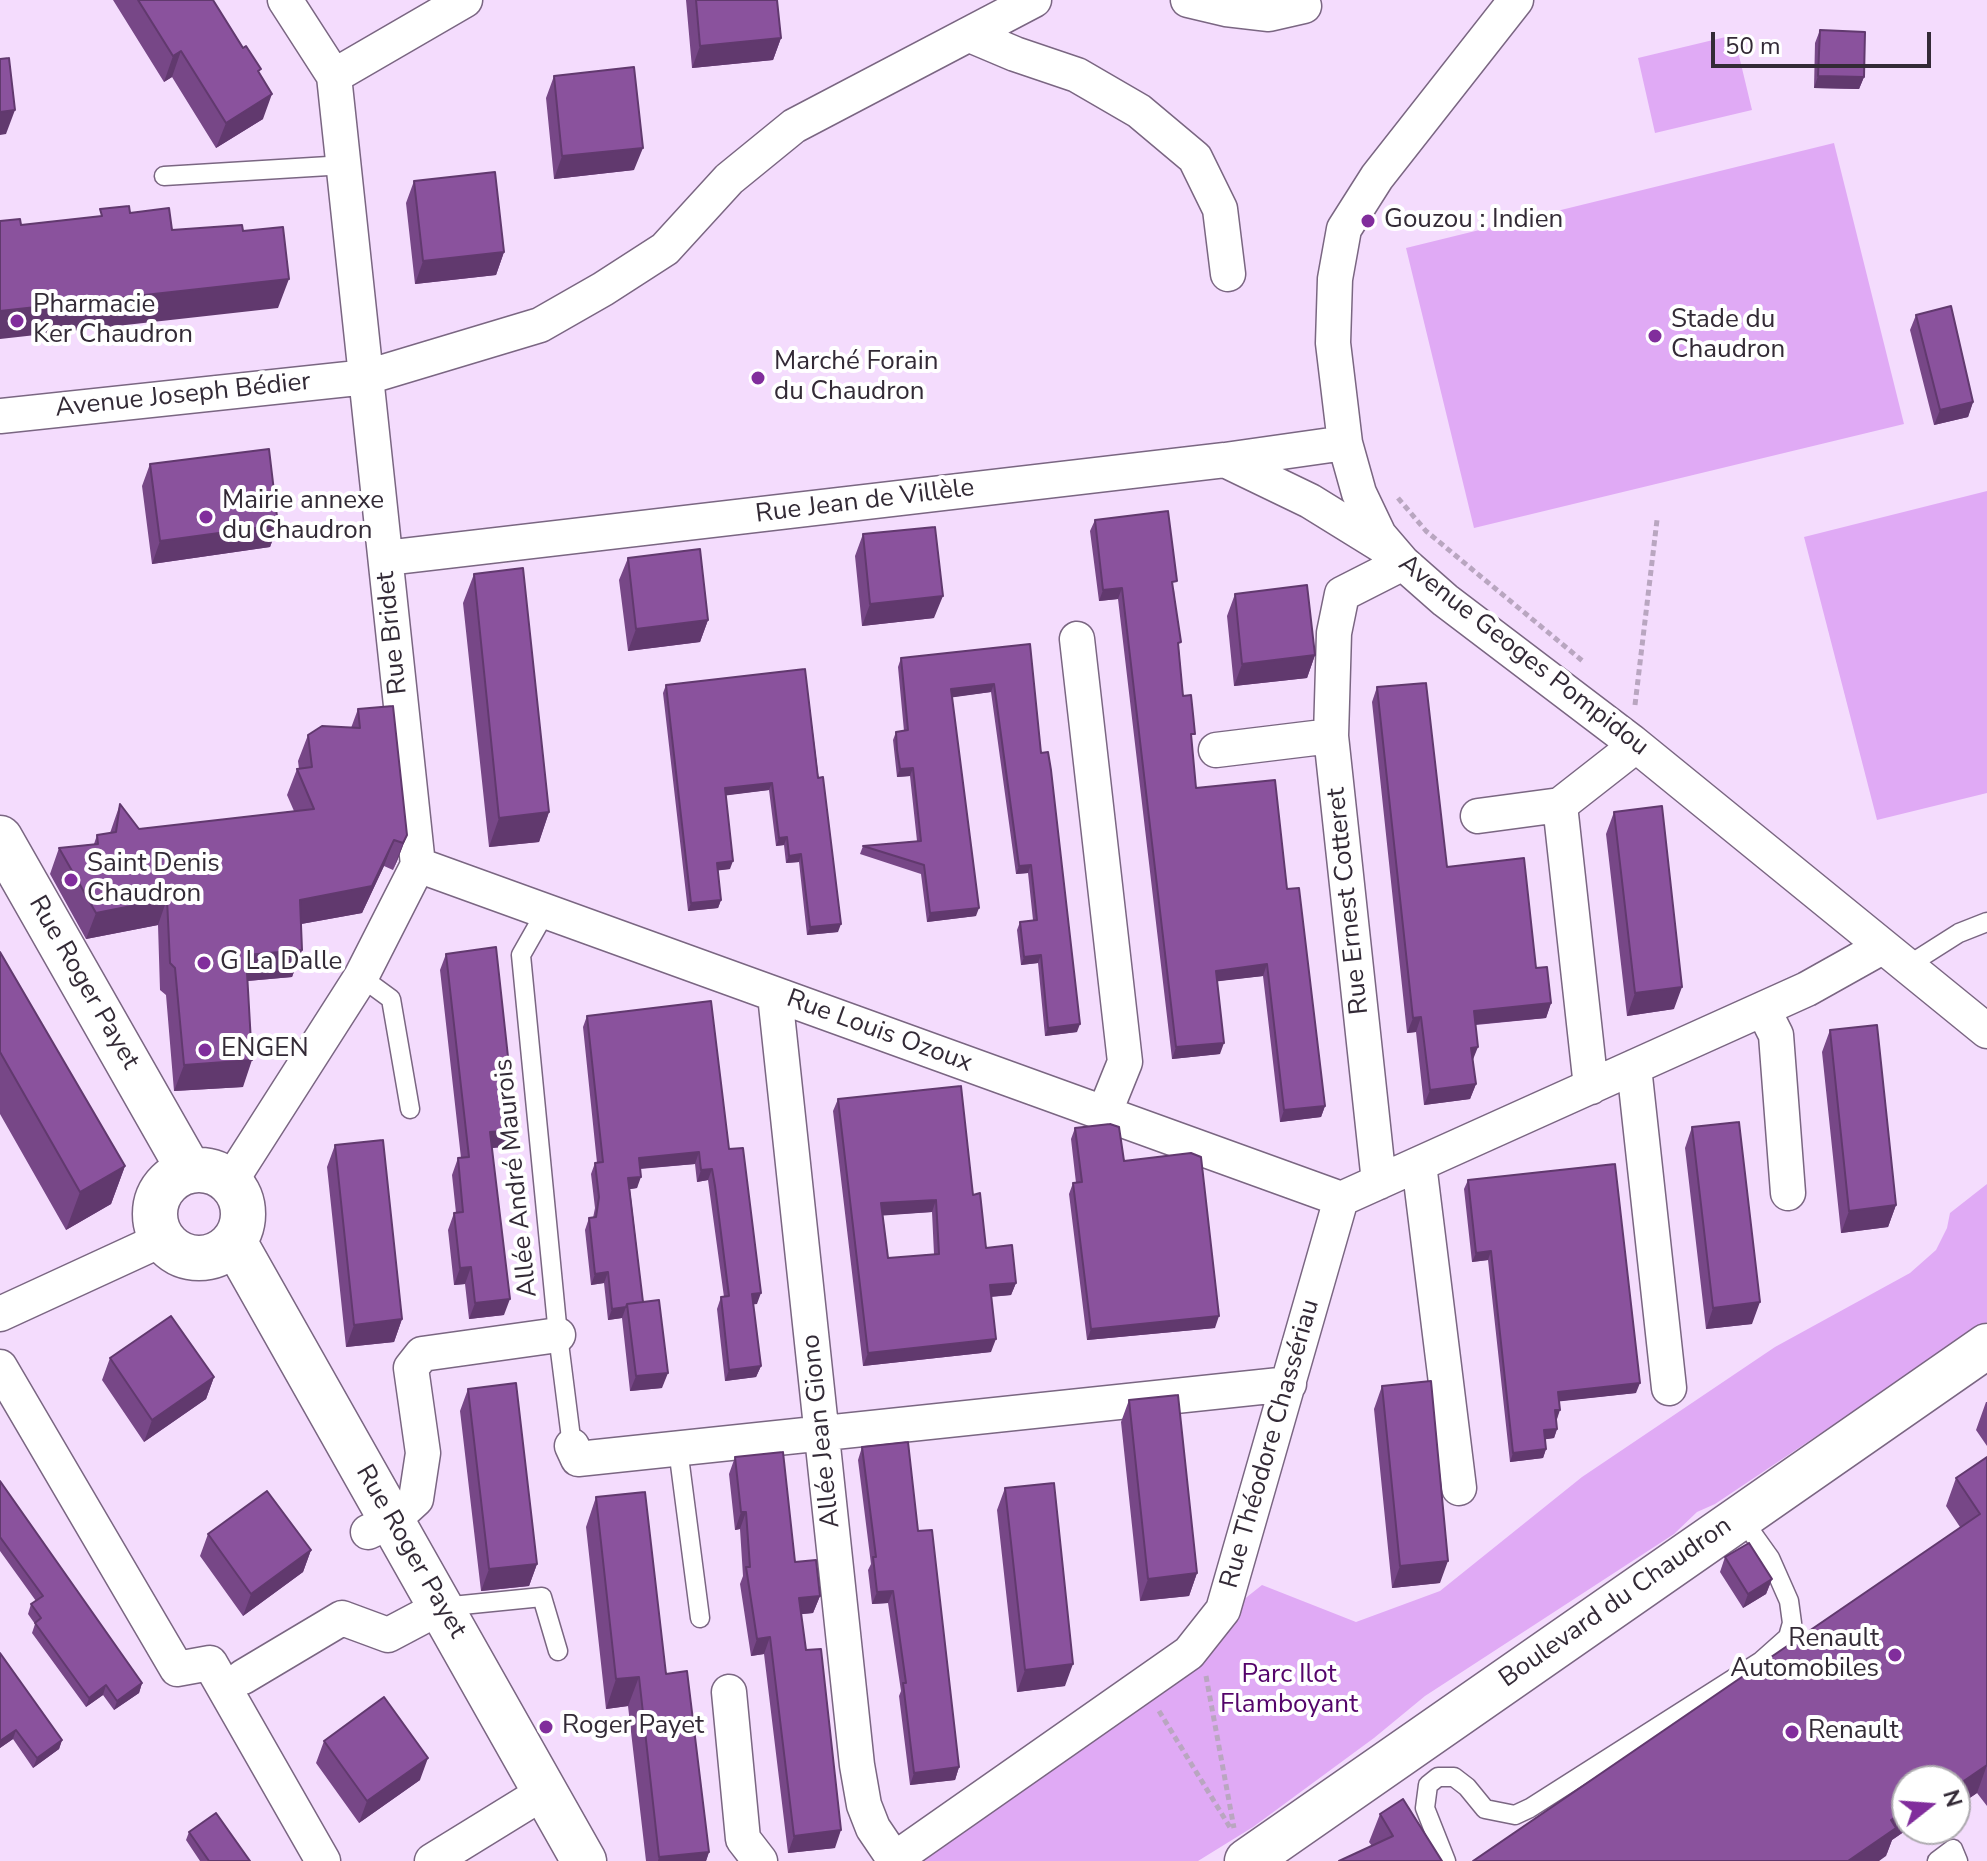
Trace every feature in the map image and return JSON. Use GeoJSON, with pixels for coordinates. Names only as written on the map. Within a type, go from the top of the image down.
{"type":"FeatureCollection","features":[{"type":"Feature","properties":{"kind":"street","name":"Rue Bridet"},"geometry":{"type":"LineString","coordinates":[[285,0],[334,76],[418,865]]}},
{"type":"Feature","properties":{"kind":"street"},"geometry":{"type":"LineString","coordinates":[[334,76],[465,0]]}},
{"type":"Feature","properties":{"kind":"street","name":"Avenue Joseph Bédier"},"geometry":{"type":"LineString","coordinates":[[0,416],[367,377],[540,325],[665,249],[729,179],[794,126],[1034,0]]}},
{"type":"Feature","properties":{"kind":"street"},"geometry":{"type":"LineString","coordinates":[[1188,0],[1269,14],[1304,6]]}},
{"type":"Feature","properties":{"kind":"street","name":"Avenue Geoges Pompidou"},"geometry":{"type":"LineString","coordinates":[[1516,0],[1377,177],[1344,229],[1335,279],[1333,343],[1345,443],[1359,493],[1379,535],[1397,557],[1445,600],[1632,742],[1987,1031]]}},
{"type":"Feature","properties":{"kind":"street"},"geometry":{"type":"LineString","coordinates":[[970,35],[1077,75],[1139,111],[1195,158],[1220,209],[1228,274]]}},
{"type":"Feature","properties":{"kind":"street","name":"Rue Jean de Villèle"},"geometry":{"type":"LineString","coordinates":[[386,558],[1225,460],[1345,443]]}},
{"type":"Feature","properties":{"kind":"street"},"geometry":{"type":"LineString","coordinates":[[1225,460],[1310,501],[1397,557]]}},
{"type":"Feature","properties":{"kind":"street","name":"Rue Ernest Cotteret"},"geometry":{"type":"LineString","coordinates":[[1379,1182],[1331,736],[1334,633],[1342,594],[1397,557]]}},
{"type":"Feature","properties":{"kind":"street"},"geometry":{"type":"LineString","coordinates":[[1077,639],[1125,1062],[1104,1114]]}},
{"type":"Feature","properties":{"kind":"street"},"geometry":{"type":"LineString","coordinates":[[1216,750],[1331,736]]}},
{"type":"Feature","properties":{"kind":"street"},"geometry":{"type":"LineString","coordinates":[[1478,816],[1560,805],[1629,751],[1632,742]]}},
{"type":"Feature","properties":{"kind":"street"},"geometry":{"type":"LineString","coordinates":[[1560,805],[1591,1087]]}},
{"type":"Feature","properties":{"kind":"street","name":"Rue Roger Payet"},"geometry":{"type":"LineString","coordinates":[[0,838],[196,1177]]}},
{"type":"Feature","properties":{"kind":"street"},"geometry":{"type":"LineString","coordinates":[[196,1177],[242,1199],[244,1220],[224,1251],[187,1259],[163,1239],[154,1220],[156,1200],[196,1177],[361,977],[418,865]]}},
{"type":"Feature","properties":{"kind":"street","name":"Rue Louis Ozoux"},"geometry":{"type":"LineString","coordinates":[[418,865],[1341,1199]]}},
{"type":"Feature","properties":{"kind":"street","name":"Rue Roger Payet"},"geometry":{"type":"LineString","coordinates":[[0,889],[196,1177]]}},
{"type":"Feature","properties":{"kind":"street"},"geometry":{"type":"LineString","coordinates":[[1341,1199],[1807,989],[1894,956]]}},
{"type":"Feature","properties":{"kind":"street","name":"Allée Jean Giono"},"geometry":{"type":"LineString","coordinates":[[775,995],[857,1765],[864,1805],[873,1828],[893,1860]]}},
{"type":"Feature","properties":{"kind":"street"},"geometry":{"type":"LineString","coordinates":[[1763,1009],[1776,1035],[1788,1193]]}},
{"type":"Feature","properties":{"kind":"street"},"geometry":{"type":"LineString","coordinates":[[1634,1067],[1669,1388]]}},
{"type":"Feature","properties":{"kind":"street"},"geometry":{"type":"LineString","coordinates":[[1419,1164],[1459,1488]]}},
{"type":"Feature","properties":{"kind":"street","name":"Rue Théodore Chassériau"},"geometry":{"type":"LineString","coordinates":[[893,1860],[1189,1653],[1223,1610],[1341,1199]]}},
{"type":"Feature","properties":{"kind":"street"},"geometry":{"type":"LineString","coordinates":[[4,1306],[163,1239]]}},
{"type":"Feature","properties":{"kind":"street","name":"Rue Roger Payet"},"geometry":{"type":"LineString","coordinates":[[224,1251],[532,1799],[553,1861]]}},
{"type":"Feature","properties":{"kind":"street"},"geometry":{"type":"LineString","coordinates":[[380,1527],[416,1499],[423,1453],[411,1368],[422,1354],[558,1335]]}},
{"type":"Feature","properties":{"kind":"street","name":"Boulevard du Chaudron"},"geometry":{"type":"LineString","coordinates":[[1252,1860],[1987,1346]]}},
{"type":"Feature","properties":{"kind":"street"},"geometry":{"type":"LineString","coordinates":[[0,1367],[177,1669],[210,1663],[323,1861]]}},
{"type":"Feature","properties":{"kind":"street"},"geometry":{"type":"LineString","coordinates":[[572,1446],[578,1459],[1289,1384]]}},
{"type":"Feature","properties":{"kind":"street"},"geometry":{"type":"LineString","coordinates":[[243,1677],[342,1618],[388,1635],[429,1613]]}},
{"type":"Feature","properties":{"kind":"street"},"geometry":{"type":"LineString","coordinates":[[729,1692],[743,1839],[760,1861]]}},
{"type":"Feature","properties":{"kind":"street"},"geometry":{"type":"LineString","coordinates":[[432,1861],[532,1799]]}},
{"type":"Feature","properties":{"kind":"street","name":"Rue Roger Payet"},"geometry":{"type":"LineString","coordinates":[[532,1799],[584,1861]]}},
{"type":"Feature","properties":{"kind":"lane"},"geometry":{"type":"LineString","coordinates":[[164,176],[345,165]]}},
{"type":"Feature","properties":{"kind":"lane","name":"Allée André Maurois"},"geometry":{"type":"LineString","coordinates":[[546,911],[521,955],[558,1335],[572,1446]]}},
{"type":"Feature","properties":{"kind":"lane"},"geometry":{"type":"LineString","coordinates":[[1894,956],[1987,922]]}},
{"type":"Feature","properties":{"kind":"lane"},"geometry":{"type":"LineString","coordinates":[[361,977],[391,999],[410,1109]]}},
{"type":"Feature","properties":{"kind":"lane"},"geometry":{"type":"LineString","coordinates":[[678,1449],[700,1618]]}},
{"type":"Feature","properties":{"kind":"lane"},"geometry":{"type":"LineString","coordinates":[[1446,1861],[1425,1808],[1428,1785],[1438,1777],[1454,1777],[1485,1809],[1515,1815],[1761,1661],[1788,1637],[1792,1623],[1789,1601],[1770,1558],[1740,1516]]}},
{"type":"Feature","properties":{"kind":"lane"},"geometry":{"type":"LineString","coordinates":[[429,1613],[542,1597],[558,1651]]}},
{"type":"Feature","properties":{"kind":"lane"},"geometry":{"type":"LineString","coordinates":[[1937,1861],[1953,1849],[1958,1861]]}},
{"type":"Feature","properties":{"kind":"path"},"geometry":{"type":"LineString","coordinates":[[1635,705],[1657,520]]}},
{"type":"Feature","properties":{"kind":"path"},"geometry":{"type":"LineString","coordinates":[[1143,1684],[1235,1837],[1199,1641]]}},
{"type":"Feature","properties":{"kind":"green space"},"geometry":{"type":"Polygon","coordinates":[[[1734,35],[1752,110],[1655,133],[1638,58],[1734,35]]]}},
{"type":"Feature","properties":{"kind":"green space","name":"Stade du Chaudron"},"geometry":{"type":"Polygon","coordinates":[[[1834,143],[1904,424],[1474,528],[1406,248],[1834,143]]]}},
{"type":"Feature","properties":{"kind":"green space"},"geometry":{"type":"Polygon","coordinates":[[[1987,491],[1987,793],[1877,820],[1804,537],[1987,491]]]}},
{"type":"Feature","properties":{"kind":"green space","name":"Parc Ilot Flamboyant"},"geometry":{"type":"Polygon","coordinates":[[[1987,1184],[1987,1322],[1715,1504],[1697,1512],[1674,1534],[1425,1696],[1374,1738],[1253,1827],[1198,1861],[915,1861],[1262,1585],[1356,1622],[1440,1591],[1582,1477],[1775,1347],[1910,1273],[1936,1250],[1947,1228],[1950,1213],[1987,1184]]]}},
{"type":"Feature","properties":{"kind":"building"},"geometry":{"type":"Polygon","coordinates":[[[138,0],[213,0],[243,48],[246,46],[261,69],[258,71],[272,94],[226,123],[181,51],[173,56],[138,0]]]}},
{"type":"Feature","properties":{"kind":"building"},"geometry":{"type":"Polygon","coordinates":[[[696,0],[777,0],[781,38],[700,46],[696,0]]]}},
{"type":"Feature","properties":{"kind":"building"},"geometry":{"type":"Polygon","coordinates":[[[1820,30],[1865,32],[1864,77],[1818,76],[1820,30]]]}},
{"type":"Feature","properties":{"kind":"building"},"geometry":{"type":"Polygon","coordinates":[[[9,58],[15,110],[0,112],[0,59],[9,58]]]}},
{"type":"Feature","properties":{"kind":"building"},"geometry":{"type":"Polygon","coordinates":[[[634,67],[643,148],[562,156],[554,76],[634,67]]]}},
{"type":"Feature","properties":{"kind":"building"},"geometry":{"type":"Polygon","coordinates":[[[495,172],[504,252],[423,261],[414,181],[495,172]]]}},
{"type":"Feature","properties":{"kind":"building"},"geometry":{"type":"Polygon","coordinates":[[[129,206],[130,213],[169,208],[172,230],[242,225],[243,231],[283,227],[289,279],[0,311],[0,221],[20,219],[21,225],[102,216],[100,209],[129,206]]]}},
{"type":"Feature","properties":{"kind":"building"},"geometry":{"type":"Polygon","coordinates":[[[1951,306],[1973,402],[1940,410],[1916,315],[1951,306]]]}},
{"type":"Feature","properties":{"kind":"building","name":"Mairie annexe du Chaudron"},"geometry":{"type":"Polygon","coordinates":[[[269,449],[278,525],[160,541],[150,464],[269,449]]]}},
{"type":"Feature","properties":{"kind":"building"},"geometry":{"type":"Polygon","coordinates":[[[1168,511],[1177,581],[1172,582],[1181,642],[1178,643],[1183,696],[1191,695],[1193,714],[1195,734],[1191,734],[1196,788],[1275,780],[1287,889],[1299,888],[1325,1106],[1284,1110],[1267,964],[1216,971],[1224,1043],[1176,1047],[1122,588],[1103,590],[1095,520],[1168,511]]]}},
{"type":"Feature","properties":{"kind":"building"},"geometry":{"type":"Polygon","coordinates":[[[935,527],[943,596],[870,604],[863,534],[935,527]]]}},
{"type":"Feature","properties":{"kind":"building"},"geometry":{"type":"Polygon","coordinates":[[[700,549],[708,620],[636,629],[628,558],[700,549]]]}},
{"type":"Feature","properties":{"kind":"building"},"geometry":{"type":"Polygon","coordinates":[[[523,568],[549,812],[499,818],[474,574],[523,568]]]}},
{"type":"Feature","properties":{"kind":"building"},"geometry":{"type":"Polygon","coordinates":[[[1307,585],[1315,655],[1242,664],[1235,594],[1307,585]]]}},
{"type":"Feature","properties":{"kind":"building"},"geometry":{"type":"Polygon","coordinates":[[[1030,644],[1041,753],[1048,752],[1051,770],[1080,1024],[1048,1028],[1041,955],[1024,957],[1020,922],[1037,920],[1031,865],[1019,866],[994,684],[951,689],[979,908],[930,913],[924,865],[863,846],[921,841],[913,768],[900,769],[897,750],[896,732],[908,730],[901,658],[1030,644]]]}},
{"type":"Feature","properties":{"kind":"building"},"geometry":{"type":"Polygon","coordinates":[[[805,669],[818,778],[823,777],[841,924],[810,927],[801,854],[789,856],[787,837],[779,838],[772,783],[725,788],[733,861],[717,863],[721,900],[691,903],[666,685],[805,669]]]}},
{"type":"Feature","properties":{"kind":"building"},"geometry":{"type":"Polygon","coordinates":[[[1426,683],[1447,867],[1524,858],[1536,968],[1547,967],[1551,1003],[1474,1011],[1478,1047],[1471,1048],[1476,1084],[1430,1090],[1421,1017],[1413,1018],[1377,687],[1426,683]]]}},
{"type":"Feature","properties":{"kind":"building"},"geometry":{"type":"Polygon","coordinates":[[[393,706],[407,835],[403,843],[394,840],[372,886],[300,900],[302,950],[246,955],[252,1060],[184,1065],[175,968],[170,963],[167,899],[96,913],[59,848],[98,844],[97,835],[116,832],[120,804],[139,829],[314,809],[297,769],[312,767],[308,735],[322,726],[360,728],[358,709],[393,706]]]}},
{"type":"Feature","properties":{"kind":"building"},"geometry":{"type":"Polygon","coordinates":[[[1662,806],[1682,987],[1635,993],[1614,812],[1662,806]]]}},
{"type":"Feature","properties":{"kind":"building"},"geometry":{"type":"Polygon","coordinates":[[[496,947],[516,1130],[490,1132],[510,1299],[475,1303],[471,1267],[460,1268],[454,1213],[463,1212],[458,1158],[469,1157],[446,954],[496,947]]]}},
{"type":"Feature","properties":{"kind":"building"},"geometry":{"type":"Polygon","coordinates":[[[0,952],[125,1166],[80,1192],[0,1052],[0,952]]]}},
{"type":"Feature","properties":{"kind":"building"},"geometry":{"type":"Polygon","coordinates":[[[711,1001],[729,1149],[743,1148],[761,1293],[752,1294],[761,1366],[729,1370],[721,1297],[729,1296],[715,1186],[712,1169],[701,1170],[699,1152],[639,1158],[641,1177],[628,1178],[643,1302],[612,1309],[608,1272],[595,1274],[589,1218],[596,1217],[599,1197],[595,1163],[603,1162],[587,1016],[711,1001]]]}},
{"type":"Feature","properties":{"kind":"building"},"geometry":{"type":"Polygon","coordinates":[[[1877,1025],[1896,1205],[1849,1211],[1830,1030],[1877,1025]]]}},
{"type":"Feature","properties":{"kind":"building"},"geometry":{"type":"Polygon","coordinates":[[[961,1086],[973,1195],[980,1193],[986,1248],[1012,1245],[1016,1283],[990,1285],[996,1339],[868,1353],[838,1099],[961,1086]],[[936,1200],[881,1203],[888,1258],[939,1254],[936,1200]]]}},
{"type":"Feature","properties":{"kind":"building"},"geometry":{"type":"Polygon","coordinates":[[[1739,1122],[1760,1302],[1713,1308],[1692,1127],[1739,1122]]]}},
{"type":"Feature","properties":{"kind":"building"},"geometry":{"type":"Polygon","coordinates":[[[1110,1124],[1119,1127],[1124,1161],[1191,1153],[1201,1157],[1219,1316],[1091,1329],[1073,1183],[1082,1182],[1075,1128],[1110,1124]]]}},
{"type":"Feature","properties":{"kind":"building"},"geometry":{"type":"Polygon","coordinates":[[[383,1140],[402,1319],[354,1325],[335,1145],[383,1140]]]}},
{"type":"Feature","properties":{"kind":"building"},"geometry":{"type":"Polygon","coordinates":[[[1615,1164],[1640,1383],[1558,1392],[1560,1410],[1555,1410],[1557,1429],[1544,1430],[1546,1449],[1513,1453],[1491,1251],[1476,1253],[1468,1180],[1615,1164]]]}},
{"type":"Feature","properties":{"kind":"building"},"geometry":{"type":"Polygon","coordinates":[[[659,1300],[668,1373],[636,1376],[627,1304],[659,1300]]]}},
{"type":"Feature","properties":{"kind":"building"},"geometry":{"type":"Polygon","coordinates":[[[171,1316],[214,1377],[152,1420],[110,1358],[171,1316]]]}},
{"type":"Feature","properties":{"kind":"building"},"geometry":{"type":"Polygon","coordinates":[[[1431,1381],[1448,1561],[1400,1566],[1382,1386],[1431,1381]]]}},
{"type":"Feature","properties":{"kind":"building"},"geometry":{"type":"Polygon","coordinates":[[[516,1383],[537,1564],[489,1569],[468,1389],[516,1383]]]}},
{"type":"Feature","properties":{"kind":"building"},"geometry":{"type":"Polygon","coordinates":[[[1178,1395],[1197,1573],[1148,1579],[1129,1400],[1178,1395]]]}},
{"type":"Feature","properties":{"kind":"building"},"geometry":{"type":"Polygon","coordinates":[[[908,1442],[918,1531],[932,1530],[959,1767],[914,1773],[893,1591],[877,1592],[873,1557],[876,1557],[862,1447],[908,1442]]]}},
{"type":"Feature","properties":{"kind":"building"},"geometry":{"type":"Polygon","coordinates":[[[783,1452],[795,1562],[816,1560],[820,1596],[799,1598],[806,1650],[821,1649],[841,1830],[794,1836],[770,1637],[757,1639],[746,1567],[750,1567],[746,1512],[741,1512],[735,1457],[783,1452]]]}},
{"type":"Feature","properties":{"kind":"building","name":"Renault Automobiles"},"geometry":{"type":"Polygon","coordinates":[[[1987,1457],[1987,1765],[1971,1776],[1971,1765],[1891,1765],[1891,1831],[1848,1861],[1473,1861],[1980,1514],[1956,1478],[1987,1457]]]}},
{"type":"Feature","properties":{"kind":"building"},"geometry":{"type":"Polygon","coordinates":[[[0,1481],[142,1683],[117,1701],[106,1685],[89,1698],[35,1623],[41,1618],[31,1604],[43,1596],[0,1537],[0,1481]]]}},
{"type":"Feature","properties":{"kind":"building"},"geometry":{"type":"Polygon","coordinates":[[[1054,1483],[1073,1664],[1025,1670],[1005,1488],[1054,1483]]]}},
{"type":"Feature","properties":{"kind":"building"},"geometry":{"type":"Polygon","coordinates":[[[267,1491],[311,1550],[251,1594],[208,1534],[267,1491]]]}},
{"type":"Feature","properties":{"kind":"building"},"geometry":{"type":"Polygon","coordinates":[[[645,1492],[666,1674],[687,1671],[709,1852],[659,1857],[639,1677],[616,1679],[596,1497],[645,1492]]]}},
{"type":"Feature","properties":{"kind":"building"},"geometry":{"type":"Polygon","coordinates":[[[1749,1543],[1772,1579],[1748,1594],[1725,1557],[1749,1543]]]}},
{"type":"Feature","properties":{"kind":"building"},"geometry":{"type":"Polygon","coordinates":[[[0,1653],[62,1740],[37,1758],[16,1730],[0,1741],[0,1653]]]}},
{"type":"Feature","properties":{"kind":"building"},"geometry":{"type":"Polygon","coordinates":[[[384,1697],[428,1758],[367,1801],[324,1741],[384,1697]]]}},
{"type":"Feature","properties":{"kind":"building"},"geometry":{"type":"Polygon","coordinates":[[[1403,1799],[1442,1861],[1339,1861],[1393,1836],[1380,1814],[1403,1799]]]}},
{"type":"Feature","properties":{"kind":"building"},"geometry":{"type":"Polygon","coordinates":[[[216,1813],[250,1861],[209,1861],[189,1832],[216,1813]]]}},
{"type":"Feature","properties":{"kind":"place","name":"Gouzou : Indien"},"geometry":{"type":"Point","coordinates":[1368,221]}},
{"type":"Feature","properties":{"kind":"place","name":"Pharmacie Ker Chaudron"},"geometry":{"type":"Point","coordinates":[17,321]}},
{"type":"Feature","properties":{"kind":"place","name":"Stade du Chaudron"},"geometry":{"type":"Point","coordinates":[1655,336]}},
{"type":"Feature","properties":{"kind":"place","name":"Marché Forain du Chaudron"},"geometry":{"type":"Point","coordinates":[758,378]}},
{"type":"Feature","properties":{"kind":"place","name":"Mairie annexe du Chaudron"},"geometry":{"type":"Point","coordinates":[206,517]}},
{"type":"Feature","properties":{"kind":"place","name":"Saint Denis Chaudron"},"geometry":{"type":"Point","coordinates":[71,880]}},
{"type":"Feature","properties":{"kind":"place","name":"G La Dalle"},"geometry":{"type":"Point","coordinates":[204,963]}},
{"type":"Feature","properties":{"kind":"place","name":"ENGEN"},"geometry":{"type":"Point","coordinates":[205,1050]}},
{"type":"Feature","properties":{"kind":"place","name":"Renault Automobiles"},"geometry":{"type":"Point","coordinates":[1895,1655]}},
{"type":"Feature","properties":{"kind":"place","name":"Roger Payet"},"geometry":{"type":"Point","coordinates":[546,1727]}},
{"type":"Feature","properties":{"kind":"place","name":"Renault"},"geometry":{"type":"Point","coordinates":[1792,1732]}}]}
